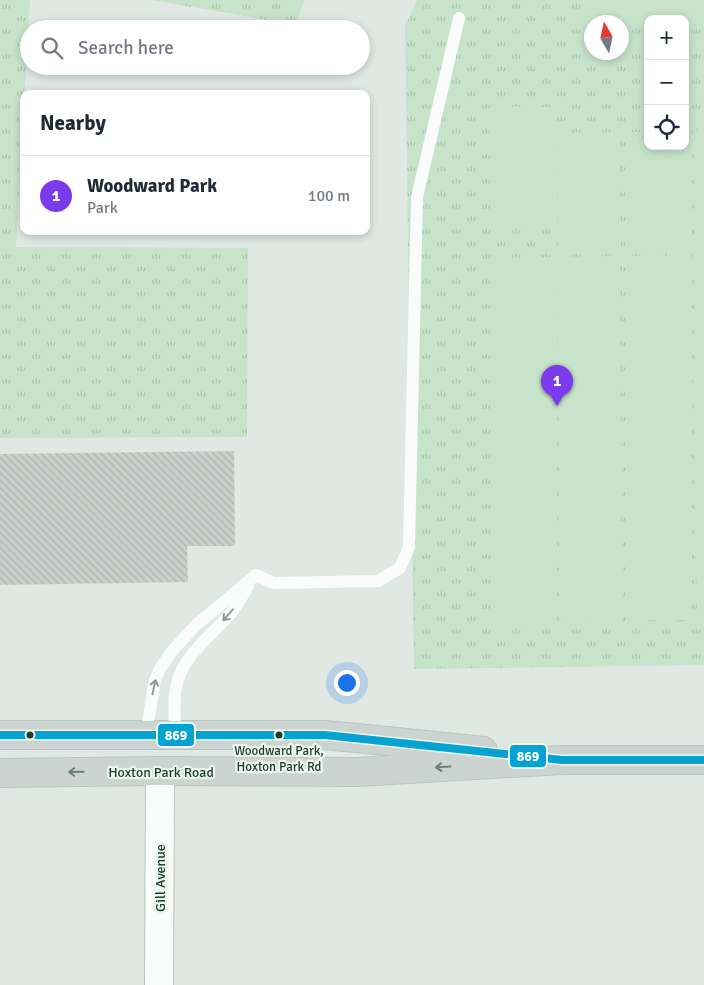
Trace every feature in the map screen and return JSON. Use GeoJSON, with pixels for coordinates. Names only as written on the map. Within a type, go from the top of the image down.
{"type":"FeatureCollection","features":[{"type":"Feature","properties":{"kind":"main road","name":"Hoxton Park Road"},"geometry":{"type":"LineString","coordinates":[[0,735],[325,735],[562,760]]}},
{"type":"Feature","properties":{"kind":"main road"},"geometry":{"type":"LineString","coordinates":[[146,735],[160,771]]}},
{"type":"Feature","properties":{"kind":"main road"},"geometry":{"type":"LineString","coordinates":[[160,771],[175,735]]}},
{"type":"Feature","properties":{"kind":"main road","name":"Hoxton Park Road"},"geometry":{"type":"LineString","coordinates":[[0,773],[160,771],[358,772],[562,760],[704,760]]}},
{"type":"Feature","properties":{"kind":"street","name":"Gill Avenue"},"geometry":{"type":"LineString","coordinates":[[159,985],[160,771]]}},
{"type":"Feature","properties":{"kind":"lane"},"geometry":{"type":"LineString","coordinates":[[256,574],[274,583],[378,581],[400,568],[409,547],[417,197],[459,18]]}},
{"type":"Feature","properties":{"kind":"lane"},"geometry":{"type":"LineString","coordinates":[[146,735],[155,680],[161,667],[173,650],[197,624],[256,574]]}},
{"type":"Feature","properties":{"kind":"lane"},"geometry":{"type":"LineString","coordinates":[[175,735],[176,687],[181,670],[211,633],[231,613],[256,574]]}},
{"type":"Feature","properties":{"kind":"green space"},"geometry":{"type":"Polygon","coordinates":[[[0,0],[30,0],[29,20],[20,20],[20,75],[26,75],[25,90],[20,90],[20,176],[16,247],[248,248],[247,437],[0,438],[0,0]]]}},
{"type":"Feature","properties":{"kind":"green space"},"geometry":{"type":"Polygon","coordinates":[[[152,0],[304,0],[298,20],[267,20],[152,0]]]}},
{"type":"Feature","properties":{"kind":"green space"},"geometry":{"type":"Polygon","coordinates":[[[417,0],[585,0],[584,60],[629,60],[629,28],[644,28],[644,150],[689,150],[689,28],[704,28],[704,665],[414,669],[405,27],[417,0]]]}},
{"type":"Feature","properties":{"kind":"green space"},"geometry":{"type":"Polygon","coordinates":[[[585,0],[704,0],[704,28],[689,28],[689,15],[644,15],[644,28],[629,28],[629,15],[585,15],[585,0]]]}},
{"type":"Feature","properties":{"kind":"green space"},"geometry":{"type":"Polygon","coordinates":[[[489,107],[553,107],[554,227],[491,228],[489,107]]]}},
{"type":"Feature","properties":{"kind":"green space"},"geometry":{"type":"Polygon","coordinates":[[[693,130],[704,130],[704,250],[695,250],[693,130]]]}},
{"type":"Feature","properties":{"kind":"green space"},"geometry":{"type":"Polygon","coordinates":[[[689,131],[691,251],[627,252],[626,132],[644,132],[644,150],[689,150],[689,131]]]}},
{"type":"Feature","properties":{"kind":"green space"},"geometry":{"type":"Polygon","coordinates":[[[620,132],[621,252],[558,253],[557,133],[620,132]]]}},
{"type":"Feature","properties":{"kind":"green space"},"geometry":{"type":"Polygon","coordinates":[[[693,254],[704,254],[704,374],[695,374],[693,254]]]}},
{"type":"Feature","properties":{"kind":"green space"},"geometry":{"type":"Polygon","coordinates":[[[689,255],[691,376],[627,377],[626,256],[689,255]]]}},
{"type":"Feature","properties":{"kind":"green space"},"geometry":{"type":"Polygon","coordinates":[[[620,256],[622,497],[559,498],[557,257],[620,256]]]}},
{"type":"Feature","properties":{"kind":"green space"},"geometry":{"type":"Polygon","coordinates":[[[553,257],[554,499],[491,500],[490,258],[553,257]]]}},
{"type":"Feature","properties":{"kind":"green space"},"geometry":{"type":"Polygon","coordinates":[[[693,376],[704,376],[704,497],[695,497],[693,376]]]}},
{"type":"Feature","properties":{"kind":"green space"},"geometry":{"type":"Polygon","coordinates":[[[689,377],[691,498],[628,499],[626,378],[689,377]]]}},
{"type":"Feature","properties":{"kind":"green space"},"geometry":{"type":"Polygon","coordinates":[[[691,499],[692,620],[629,620],[627,500],[691,499]]]}},
{"type":"Feature","properties":{"kind":"green space"},"geometry":{"type":"Polygon","coordinates":[[[695,499],[704,499],[704,619],[697,619],[695,499]]]}},
{"type":"Feature","properties":{"kind":"green space"},"geometry":{"type":"Polygon","coordinates":[[[621,500],[623,621],[560,621],[558,501],[621,500]]]}},
{"type":"Feature","properties":{"kind":"green space"},"geometry":{"type":"Polygon","coordinates":[[[491,502],[554,502],[555,622],[492,623],[491,502]]]}},
{"type":"Feature","properties":{"kind":"building"},"geometry":{"type":"Polygon","coordinates":[[[234,451],[235,546],[187,546],[188,582],[0,585],[0,454],[234,451]]]}},
{"type":"Feature","properties":{"kind":"transit line","name":"869"},"geometry":{"type":"LineString","coordinates":[[0,735],[325,735],[562,760],[704,760]]}},
{"type":"Feature","properties":{"kind":"place","name":"Woodward Park"},"geometry":{"type":"Point","coordinates":[557,406]}},
{"type":"Feature","properties":{"kind":"place","name":"Woodward Park, Hoxton Park Rd"},"geometry":{"type":"Point","coordinates":[279,735]}}]}
